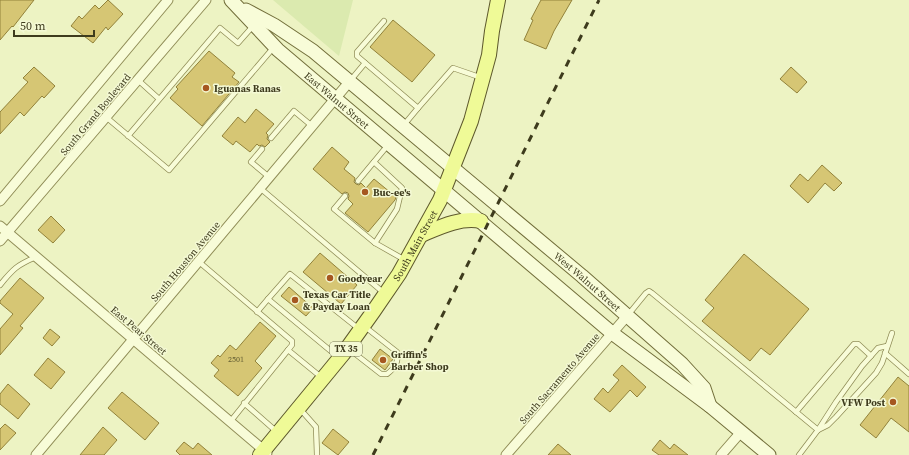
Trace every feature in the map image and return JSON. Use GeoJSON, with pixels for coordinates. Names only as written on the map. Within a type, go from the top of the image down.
{"type":"FeatureCollection","features":[{"type":"Feature","properties":{"kind":"main road","name":"South Main Street"},"geometry":{"type":"LineString","coordinates":[[264,454],[278,433],[344,353],[362,328],[406,261],[440,200],[452,166],[471,121],[489,55],[498,0]]}},
{"type":"Feature","properties":{"kind":"main road"},"geometry":{"type":"LineString","coordinates":[[421,235],[456,221],[472,219],[481,221]]}},
{"type":"Feature","properties":{"kind":"street","name":"South Grand Boulevard"},"geometry":{"type":"LineString","coordinates":[[0,201],[168,0]]}},
{"type":"Feature","properties":{"kind":"street","name":"South Grand Boulevard"},"geometry":{"type":"LineString","coordinates":[[0,241],[206,0]]}},
{"type":"Feature","properties":{"kind":"street","name":"East Walnut Street"},"geometry":{"type":"LineString","coordinates":[[234,3],[257,21],[275,46],[443,189]]}},
{"type":"Feature","properties":{"kind":"street","name":"East Walnut Street"},"geometry":{"type":"LineString","coordinates":[[257,21],[274,25],[313,51],[452,166]]}},
{"type":"Feature","properties":{"kind":"street","name":"South Houston Avenue"},"geometry":{"type":"LineString","coordinates":[[36,455],[350,81]]}},
{"type":"Feature","properties":{"kind":"street","name":"West Walnut Street"},"geometry":{"type":"LineString","coordinates":[[452,166],[628,315],[682,364],[704,388],[710,406]]}},
{"type":"Feature","properties":{"kind":"street"},"geometry":{"type":"LineString","coordinates":[[443,189],[612,333],[710,406],[769,455]]}},
{"type":"Feature","properties":{"kind":"street","name":"East Pear Street"},"geometry":{"type":"LineString","coordinates":[[0,226],[134,339],[230,422],[264,454]]}},
{"type":"Feature","properties":{"kind":"street","name":"South Sacramento Avenue"},"geometry":{"type":"LineString","coordinates":[[506,455],[628,315]]}},
{"type":"Feature","properties":{"kind":"street"},"geometry":{"type":"LineString","coordinates":[[721,455],[741,432]]}},
{"type":"Feature","properties":{"kind":"lane"},"geometry":{"type":"LineString","coordinates":[[384,20],[357,52],[357,56],[418,108]]}},
{"type":"Feature","properties":{"kind":"lane"},"geometry":{"type":"LineString","coordinates":[[128,136],[220,28],[238,43],[257,21]]}},
{"type":"Feature","properties":{"kind":"lane"},"geometry":{"type":"LineString","coordinates":[[106,117],[169,170],[275,46]]}},
{"type":"Feature","properties":{"kind":"lane"},"geometry":{"type":"LineString","coordinates":[[350,81],[365,63]]}},
{"type":"Feature","properties":{"kind":"lane"},"geometry":{"type":"LineString","coordinates":[[403,126],[453,68],[483,78]]}},
{"type":"Feature","properties":{"kind":"lane"},"geometry":{"type":"LineString","coordinates":[[138,80],[159,99]]}},
{"type":"Feature","properties":{"kind":"lane"},"geometry":{"type":"LineString","coordinates":[[271,138],[294,111],[312,126]]}},
{"type":"Feature","properties":{"kind":"lane"},"geometry":{"type":"LineString","coordinates":[[358,181],[389,143]]}},
{"type":"Feature","properties":{"kind":"lane"},"geometry":{"type":"LineString","coordinates":[[262,149],[251,162],[269,177]]}},
{"type":"Feature","properties":{"kind":"lane"},"geometry":{"type":"LineString","coordinates":[[374,162],[402,188],[397,209],[375,243]]}},
{"type":"Feature","properties":{"kind":"lane"},"geometry":{"type":"LineString","coordinates":[[260,188],[385,294]]}},
{"type":"Feature","properties":{"kind":"lane"},"geometry":{"type":"LineString","coordinates":[[345,196],[334,209],[375,243],[406,261]]}},
{"type":"Feature","properties":{"kind":"lane"},"geometry":{"type":"LineString","coordinates":[[0,285],[19,264],[36,257]]}},
{"type":"Feature","properties":{"kind":"lane"},"geometry":{"type":"LineString","coordinates":[[198,262],[292,341],[292,345],[230,422]]}},
{"type":"Feature","properties":{"kind":"lane"},"geometry":{"type":"LineString","coordinates":[[257,312],[268,299],[290,274],[362,328],[397,352],[398,362],[387,374],[381,374],[344,353],[268,299]]}},
{"type":"Feature","properties":{"kind":"lane"},"geometry":{"type":"LineString","coordinates":[[628,315],[648,291],[652,292],[818,430]]}},
{"type":"Feature","properties":{"kind":"lane"},"geometry":{"type":"LineString","coordinates":[[818,430],[828,425],[876,373],[882,363],[892,333]]}},
{"type":"Feature","properties":{"kind":"lane"},"geometry":{"type":"LineString","coordinates":[[796,412],[854,344],[858,344],[871,356]]}},
{"type":"Feature","properties":{"kind":"lane"},"geometry":{"type":"LineString","coordinates":[[799,455],[862,366],[878,348],[887,346]]}},
{"type":"Feature","properties":{"kind":"lane"},"geometry":{"type":"LineString","coordinates":[[288,350],[323,379]]}},
{"type":"Feature","properties":{"kind":"lane"},"geometry":{"type":"LineString","coordinates":[[885,353],[909,374]]}},
{"type":"Feature","properties":{"kind":"lane"},"geometry":{"type":"LineString","coordinates":[[244,403],[278,433]]}},
{"type":"Feature","properties":{"kind":"lane"},"geometry":{"type":"LineString","coordinates":[[299,408],[316,426],[317,455]]}},
{"type":"Feature","properties":{"kind":"green space"},"geometry":{"type":"Polygon","coordinates":[[[273,0],[353,0],[339,56],[273,0]]]}},
{"type":"Feature","properties":{"kind":"building"},"geometry":{"type":"Polygon","coordinates":[[[0,0],[34,0],[13,27],[12,26],[0,40],[0,0]]]}},
{"type":"Feature","properties":{"kind":"building"},"geometry":{"type":"Polygon","coordinates":[[[108,0],[123,14],[108,30],[106,27],[93,43],[71,26],[79,16],[82,19],[95,5],[99,9],[108,0]]]}},
{"type":"Feature","properties":{"kind":"building"},"geometry":{"type":"Polygon","coordinates":[[[541,0],[572,0],[554,31],[546,49],[524,40],[533,20],[531,19],[541,0]]]}},
{"type":"Feature","properties":{"kind":"building"},"geometry":{"type":"Polygon","coordinates":[[[393,20],[435,55],[412,82],[370,47],[393,20]]]}},
{"type":"Feature","properties":{"kind":"building","name":"Iguanas Ranas"},"geometry":{"type":"Polygon","coordinates":[[[209,51],[235,73],[232,77],[239,82],[202,126],[170,98],[178,89],[176,87],[209,51]]]}},
{"type":"Feature","properties":{"kind":"building"},"geometry":{"type":"Polygon","coordinates":[[[34,67],[55,86],[44,98],[42,96],[24,116],[20,112],[0,134],[0,112],[28,82],[23,78],[34,67]]]}},
{"type":"Feature","properties":{"kind":"building"},"geometry":{"type":"Polygon","coordinates":[[[791,67],[807,82],[797,93],[780,79],[791,67]]]}},
{"type":"Feature","properties":{"kind":"building"},"geometry":{"type":"Polygon","coordinates":[[[256,109],[274,124],[266,133],[268,135],[267,139],[270,142],[265,147],[257,144],[250,152],[236,141],[233,145],[222,136],[238,117],[245,123],[256,109]]]}},
{"type":"Feature","properties":{"kind":"building","name":"Buc-ee's"},"geometry":{"type":"Polygon","coordinates":[[[332,147],[349,162],[344,169],[355,178],[354,182],[356,184],[359,185],[361,183],[366,188],[374,179],[396,197],[368,232],[345,213],[353,204],[348,199],[348,193],[345,192],[342,194],[313,169],[332,147]]]}},
{"type":"Feature","properties":{"kind":"building"},"geometry":{"type":"Polygon","coordinates":[[[822,165],[842,183],[834,191],[825,183],[808,203],[790,186],[800,174],[808,181],[822,165]]]}},
{"type":"Feature","properties":{"kind":"building"},"geometry":{"type":"Polygon","coordinates":[[[51,216],[65,230],[53,243],[38,230],[51,216]]]}},
{"type":"Feature","properties":{"kind":"building","name":"Goodyear"},"geometry":{"type":"Polygon","coordinates":[[[320,253],[357,285],[341,304],[303,272],[320,253]]]}},
{"type":"Feature","properties":{"kind":"building"},"geometry":{"type":"Polygon","coordinates":[[[744,254],[809,309],[770,355],[761,348],[750,361],[702,321],[714,308],[705,300],[744,254]]]}},
{"type":"Feature","properties":{"kind":"building"},"geometry":{"type":"Polygon","coordinates":[[[20,278],[44,298],[20,326],[23,328],[0,355],[0,329],[13,314],[0,303],[0,301],[20,278]]]}},
{"type":"Feature","properties":{"kind":"building","name":"Texas Car Title & Payday Loan"},"geometry":{"type":"Polygon","coordinates":[[[289,287],[313,308],[306,316],[281,296],[289,287]]]}},
{"type":"Feature","properties":{"kind":"building"},"geometry":{"type":"Polygon","coordinates":[[[260,322],[276,336],[255,361],[262,368],[238,396],[214,376],[219,370],[211,363],[218,355],[220,357],[230,345],[236,350],[260,322]]]}},
{"type":"Feature","properties":{"kind":"building"},"geometry":{"type":"Polygon","coordinates":[[[50,329],[60,337],[52,346],[43,338],[50,329]]]}},
{"type":"Feature","properties":{"kind":"building","name":"Griffin's Barber Shop"},"geometry":{"type":"Polygon","coordinates":[[[380,349],[393,359],[385,370],[372,360],[380,349]]]}},
{"type":"Feature","properties":{"kind":"building"},"geometry":{"type":"Polygon","coordinates":[[[48,358],[65,372],[51,389],[34,375],[48,358]]]}},
{"type":"Feature","properties":{"kind":"building"},"geometry":{"type":"Polygon","coordinates":[[[622,365],[646,387],[637,397],[630,390],[610,412],[594,399],[603,388],[608,393],[619,380],[613,375],[622,365]]]}},
{"type":"Feature","properties":{"kind":"building","name":"VFW Post"},"geometry":{"type":"Polygon","coordinates":[[[898,377],[909,386],[909,432],[891,418],[876,438],[860,425],[898,377]]]}},
{"type":"Feature","properties":{"kind":"building"},"geometry":{"type":"Polygon","coordinates":[[[8,384],[30,404],[18,419],[0,404],[0,394],[8,384]]]}},
{"type":"Feature","properties":{"kind":"building"},"geometry":{"type":"Polygon","coordinates":[[[122,392],[159,423],[145,440],[108,408],[122,392]]]}},
{"type":"Feature","properties":{"kind":"building"},"geometry":{"type":"Polygon","coordinates":[[[5,424],[16,433],[0,450],[0,429],[5,424]]]}},
{"type":"Feature","properties":{"kind":"building"},"geometry":{"type":"Polygon","coordinates":[[[103,427],[117,440],[104,455],[80,455],[103,427]]]}},
{"type":"Feature","properties":{"kind":"building"},"geometry":{"type":"Polygon","coordinates":[[[333,429],[349,442],[338,455],[322,443],[333,429]]]}},
{"type":"Feature","properties":{"kind":"building"},"geometry":{"type":"Polygon","coordinates":[[[660,440],[670,449],[674,444],[688,455],[659,455],[652,450],[660,440]]]}},
{"type":"Feature","properties":{"kind":"building"},"geometry":{"type":"Polygon","coordinates":[[[184,442],[193,449],[198,443],[212,455],[180,455],[176,451],[184,442]]]}},
{"type":"Feature","properties":{"kind":"building"},"geometry":{"type":"Polygon","coordinates":[[[558,444],[571,455],[548,455],[558,444]]]}},
{"type":"Feature","properties":{"kind":"railway"},"geometry":{"type":"LineString","coordinates":[[373,455],[599,0]]}},
{"type":"Feature","properties":{"kind":"place","name":"Iguanas Ranas"},"geometry":{"type":"Point","coordinates":[206,88]}},
{"type":"Feature","properties":{"kind":"place","name":"Buc-ee's"},"geometry":{"type":"Point","coordinates":[365,192]}},
{"type":"Feature","properties":{"kind":"place","name":"Goodyear"},"geometry":{"type":"Point","coordinates":[330,278]}},
{"type":"Feature","properties":{"kind":"place","name":"Texas Car Title & Payday Loan"},"geometry":{"type":"Point","coordinates":[295,300]}},
{"type":"Feature","properties":{"kind":"place","name":"Griffin's Barber Shop"},"geometry":{"type":"Point","coordinates":[383,360]}},
{"type":"Feature","properties":{"kind":"place","name":"VFW Post"},"geometry":{"type":"Point","coordinates":[893,402]}}]}
